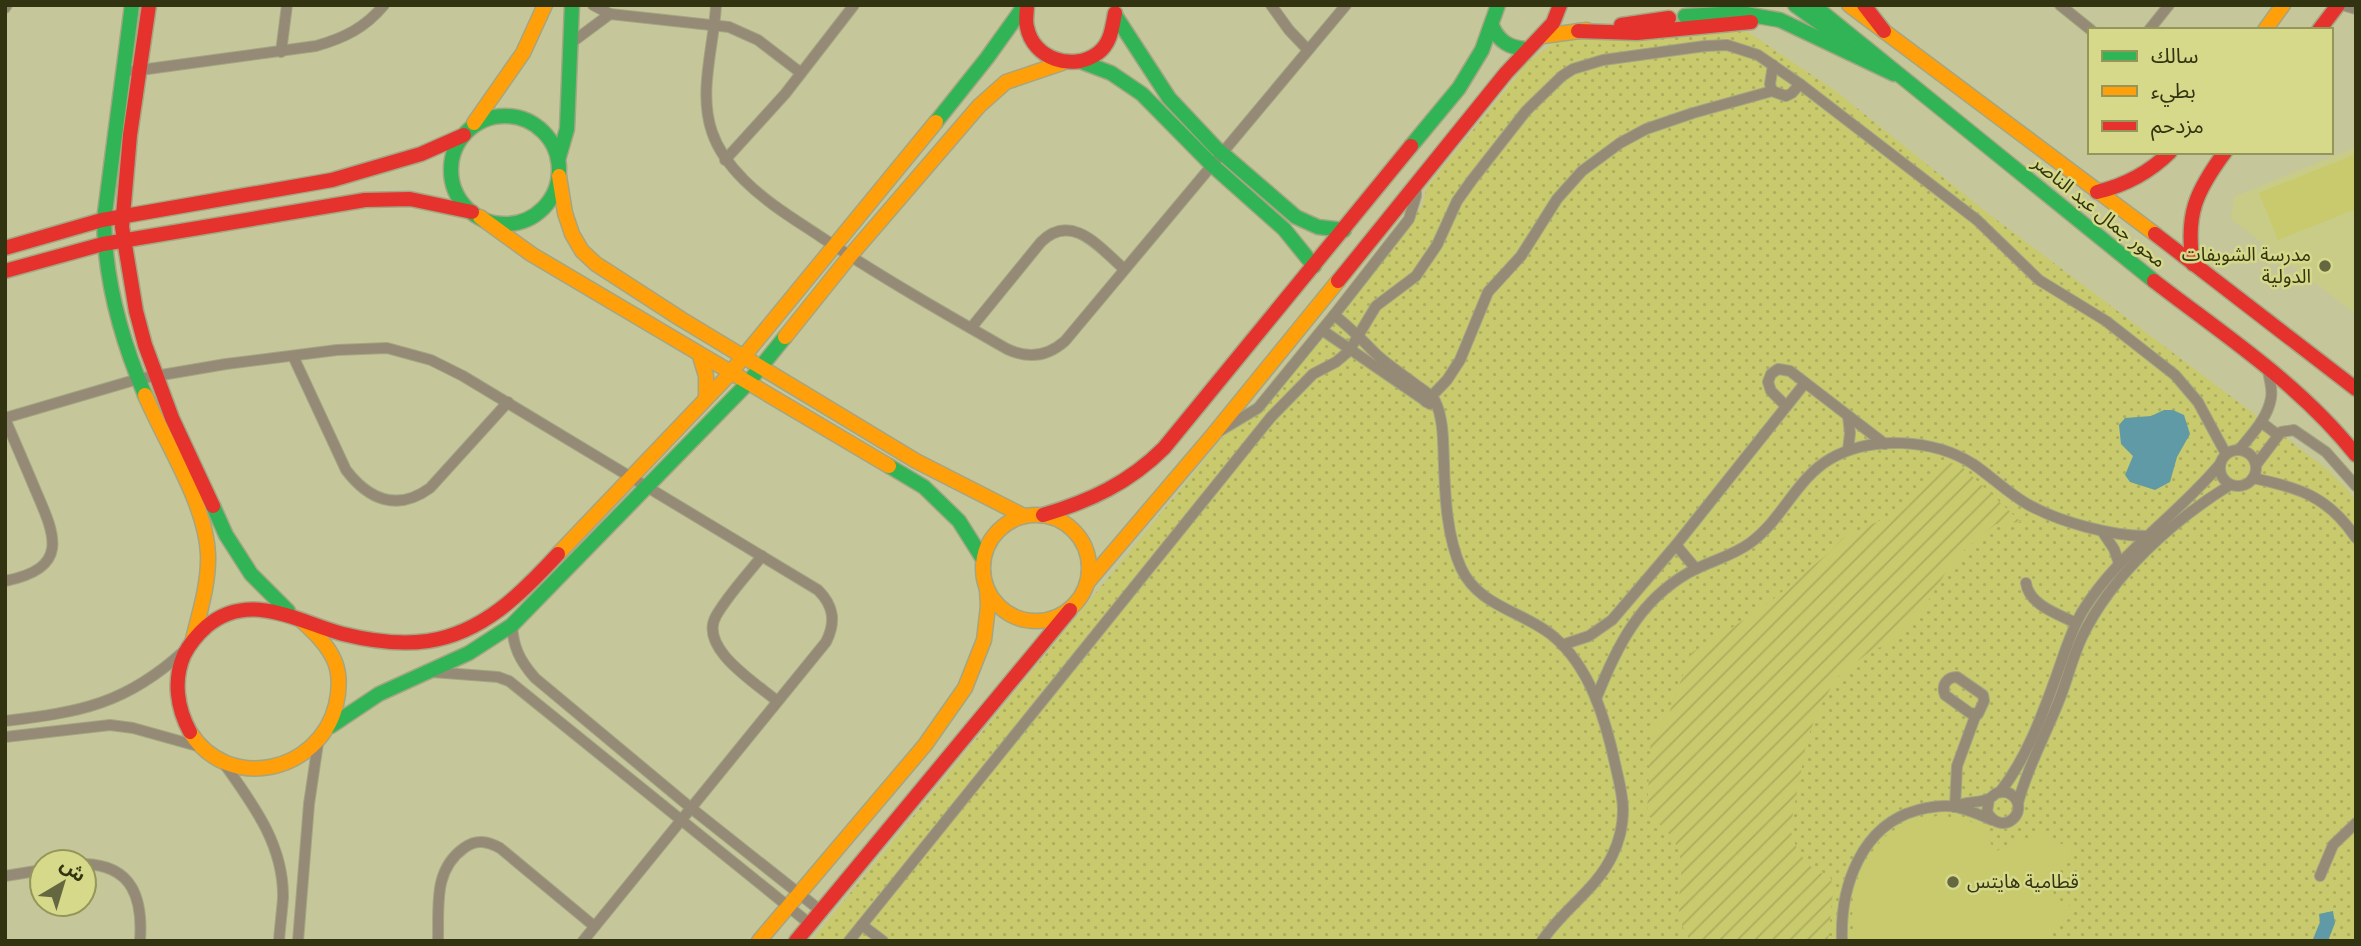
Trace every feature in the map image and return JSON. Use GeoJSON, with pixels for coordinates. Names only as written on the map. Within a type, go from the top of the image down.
{"type":"FeatureCollection","features":[{"type":"Feature","properties":{"kind":"main road"},"geometry":{"type":"LineString","coordinates":[[128,9],[103,244],[116,306],[138,379],[203,526],[208,567],[206,588],[190,644],[179,668],[177,690],[180,711],[188,730],[202,747],[222,761],[242,768],[273,768],[302,757],[318,743],[330,727],[338,704],[338,680],[332,656],[319,636],[261,585],[234,548],[172,418],[136,311],[123,241],[123,216],[130,135],[149,5]]}},
{"type":"Feature","properties":{"kind":"main road"},"geometry":{"type":"LineString","coordinates":[[545,5],[535,35],[524,55],[456,147],[451,175],[462,202],[524,250],[924,487],[959,521],[984,559]]}},
{"type":"Feature","properties":{"kind":"main road"},"geometry":{"type":"LineString","coordinates":[[558,160],[566,129],[572,5]]}},
{"type":"Feature","properties":{"kind":"main road"},"geometry":{"type":"LineString","coordinates":[[1026,5],[1027,32],[1035,46],[1047,57],[1062,63]]}},
{"type":"Feature","properties":{"kind":"main road"},"geometry":{"type":"LineString","coordinates":[[190,644],[209,624],[228,613],[250,608],[272,609],[354,636],[398,643],[434,640],[466,630],[511,600],[632,477],[744,357],[986,60],[1026,5]]}},
{"type":"Feature","properties":{"kind":"main road"},"geometry":{"type":"LineString","coordinates":[[760,941],[925,745],[965,688],[984,640],[987,589],[984,559],[988,544],[997,531],[1024,516],[1042,516],[1106,494],[1149,464],[1459,88],[1482,50],[1498,5]]}},
{"type":"Feature","properties":{"kind":"main road"},"geometry":{"type":"LineString","coordinates":[[1087,583],[1212,436],[1527,49],[1543,36],[1553,23],[1560,5]]}},
{"type":"Feature","properties":{"kind":"main road"},"geometry":{"type":"LineString","coordinates":[[1795,5],[1824,26],[1866,48]]}},
{"type":"Feature","properties":{"kind":"main road","name":"محور جمال عبد الناصر"},"geometry":{"type":"LineString","coordinates":[[1812,5],[2124,258],[2311,404],[2356,455]]}},
{"type":"Feature","properties":{"kind":"main road","name":"محور جمال عبد الناصر"},"geometry":{"type":"LineString","coordinates":[[1849,5],[2356,389]]}},
{"type":"Feature","properties":{"kind":"main road"},"geometry":{"type":"LineString","coordinates":[[1864,5],[1884,31]]}},
{"type":"Feature","properties":{"kind":"main road"},"geometry":{"type":"LineString","coordinates":[[2266,28],[2283,5]]}},
{"type":"Feature","properties":{"kind":"main road"},"geometry":{"type":"LineString","coordinates":[[2321,28],[2340,5]]}},
{"type":"Feature","properties":{"kind":"main road"},"geometry":{"type":"LineString","coordinates":[[1114,10],[1143,61],[1217,160],[1303,222],[1323,230],[1344,230]]}},
{"type":"Feature","properties":{"kind":"main road"},"geometry":{"type":"LineString","coordinates":[[330,727],[373,697],[488,643],[512,625],[747,384],[850,256],[995,90],[1019,76],[1062,63],[1082,62],[1096,55],[1107,44],[1114,30],[1114,10]]}},
{"type":"Feature","properties":{"kind":"main road"},"geometry":{"type":"LineString","coordinates":[[1685,16],[1740,13],[1767,17],[1793,25],[1900,76]]}},
{"type":"Feature","properties":{"kind":"main road"},"geometry":{"type":"LineString","coordinates":[[1543,36],[1669,18]]}},
{"type":"Feature","properties":{"kind":"main road"},"geometry":{"type":"LineString","coordinates":[[1578,31],[1637,33],[1748,22],[1793,25]]}},
{"type":"Feature","properties":{"kind":"main road"},"geometry":{"type":"LineString","coordinates":[[1492,26],[1505,44],[1512,48],[1527,49]]}},
{"type":"Feature","properties":{"kind":"main road"},"geometry":{"type":"LineString","coordinates":[[1082,62],[1111,74],[1142,94],[1217,160],[1284,229],[1314,266]]}},
{"type":"Feature","properties":{"kind":"main road"},"geometry":{"type":"LineString","coordinates":[[5,248],[123,216],[239,198],[363,174],[406,161],[485,120],[500,116],[524,120],[544,132],[553,145],[558,160],[565,214],[572,234],[582,251],[596,264],[916,461],[1024,516]]}},
{"type":"Feature","properties":{"kind":"main road"},"geometry":{"type":"LineString","coordinates":[[2097,192],[2120,186],[2141,176],[2168,154]]}},
{"type":"Feature","properties":{"kind":"main road"},"geometry":{"type":"LineString","coordinates":[[2193,264],[2189,238],[2191,209],[2203,183],[2224,154]]}},
{"type":"Feature","properties":{"kind":"main road"},"geometry":{"type":"LineString","coordinates":[[5,271],[103,244],[365,200],[419,200],[502,223],[524,220],[547,203],[559,176]]}},
{"type":"Feature","properties":{"kind":"main road"},"geometry":{"type":"LineString","coordinates":[[700,356],[706,376],[706,398]]}},
{"type":"Feature","properties":{"kind":"main road"},"geometry":{"type":"LineString","coordinates":[[796,941],[1081,598],[1090,568],[1081,539],[1064,524],[1042,516]]}},
{"type":"Feature","properties":{"kind":"main road"},"geometry":{"type":"LineString","coordinates":[[987,589],[999,606],[1017,618],[1030,622],[1058,617],[1070,610]]}},
{"type":"Feature","properties":{"kind":"street"},"geometry":{"type":"LineString","coordinates":[[281,52],[288,5]]}},
{"type":"Feature","properties":{"kind":"street"},"geometry":{"type":"LineString","coordinates":[[122,72],[316,46],[341,39],[360,29],[384,5]]}},
{"type":"Feature","properties":{"kind":"street"},"geometry":{"type":"LineString","coordinates":[[593,5],[611,14],[715,25],[744,32],[801,73]]}},
{"type":"Feature","properties":{"kind":"street"},"geometry":{"type":"LineString","coordinates":[[716,5],[707,103],[712,133],[725,160],[760,195],[850,256],[1017,354],[1027,356],[1048,353],[1065,341],[1346,5]]}},
{"type":"Feature","properties":{"kind":"street"},"geometry":{"type":"LineString","coordinates":[[725,160],[801,73],[854,5]]}},
{"type":"Feature","properties":{"kind":"street"},"geometry":{"type":"LineString","coordinates":[[1271,5],[1308,50]]}},
{"type":"Feature","properties":{"kind":"street"},"geometry":{"type":"LineString","coordinates":[[2060,5],[2089,28]]}},
{"type":"Feature","properties":{"kind":"street"},"geometry":{"type":"LineString","coordinates":[[2152,28],[2169,5]]}},
{"type":"Feature","properties":{"kind":"street"},"geometry":{"type":"LineString","coordinates":[[2340,5],[2356,9]]}},
{"type":"Feature","properties":{"kind":"street"},"geometry":{"type":"LineString","coordinates":[[571,43],[611,14]]}},
{"type":"Feature","properties":{"kind":"street"},"geometry":{"type":"LineString","coordinates":[[849,941],[1271,417],[1313,374],[1336,362],[1349,351],[1376,306],[1405,286],[1425,265],[1457,201],[1495,149],[1526,111],[1553,84],[1573,69],[1603,60],[1716,45],[1748,51],[1773,65],[1977,220],[2039,280],[2106,321],[2175,375],[2198,402],[2223,459],[2222,476],[2230,485]]}},
{"type":"Feature","properties":{"kind":"street"},"geometry":{"type":"LineString","coordinates":[[1772,91],[1770,84],[1773,65]]}},
{"type":"Feature","properties":{"kind":"street"},"geometry":{"type":"LineString","coordinates":[[1428,399],[1447,380],[1460,360],[1488,292],[1521,256],[1552,205],[1582,171],[1620,143],[1646,129],[1772,91],[1786,96],[1800,84]]}},
{"type":"Feature","properties":{"kind":"street"},"geometry":{"type":"LineString","coordinates":[[1212,436],[1258,408],[1322,330],[1409,219],[1416,196],[1416,184]]}},
{"type":"Feature","properties":{"kind":"street"},"geometry":{"type":"LineString","coordinates":[[971,328],[1041,242],[1055,232],[1080,232],[1125,269]]}},
{"type":"Feature","properties":{"kind":"street"},"geometry":{"type":"LineString","coordinates":[[1334,315],[1437,407],[1442,431],[1447,506],[1457,558],[1464,574],[1488,600],[1540,628],[1562,645],[1597,699],[1621,789],[1623,810],[1620,834],[1612,856],[1600,876],[1558,919],[1542,941]]}},
{"type":"Feature","properties":{"kind":"street"},"geometry":{"type":"LineString","coordinates":[[1322,330],[1349,351],[1428,399]]}},
{"type":"Feature","properties":{"kind":"street"},"geometry":{"type":"LineString","coordinates":[[5,580],[29,575],[38,569],[46,562],[53,543],[50,523],[5,418],[156,375],[337,350],[387,348],[431,360],[508,402],[818,590],[826,598],[834,621],[826,642],[583,941]]}},
{"type":"Feature","properties":{"kind":"street"},"geometry":{"type":"LineString","coordinates":[[293,356],[346,470],[373,495],[397,503],[414,498],[430,488],[508,402]]}},
{"type":"Feature","properties":{"kind":"street"},"geometry":{"type":"LineString","coordinates":[[1786,406],[1769,387],[1768,377],[1778,369],[1786,369],[1885,444]]}},
{"type":"Feature","properties":{"kind":"street"},"geometry":{"type":"LineString","coordinates":[[1955,807],[1967,802],[1989,799],[2000,792],[2018,766],[2038,723],[2076,623],[2097,590],[2119,563],[2194,493],[2223,459],[2239,450],[2261,422],[2271,399],[2267,369]]}},
{"type":"Feature","properties":{"kind":"street"},"geometry":{"type":"LineString","coordinates":[[1562,645],[1580,640],[1604,627],[1676,545],[1805,383]]}},
{"type":"Feature","properties":{"kind":"street"},"geometry":{"type":"LineString","coordinates":[[1847,450],[1848,416]]}},
{"type":"Feature","properties":{"kind":"street"},"geometry":{"type":"LineString","coordinates":[[2261,422],[2278,435]]}},
{"type":"Feature","properties":{"kind":"street"},"geometry":{"type":"LineString","coordinates":[[1842,941],[1843,908],[1850,880],[1857,862],[1883,827],[1904,815],[1931,807],[1955,807],[2003,823],[2010,821],[2018,812],[2026,778],[2059,701],[2082,637],[2126,574],[2167,531],[2230,485],[2246,485],[2253,478],[2256,465],[2283,431],[2291,430],[2306,437],[2331,457],[2356,486]]}},
{"type":"Feature","properties":{"kind":"street"},"geometry":{"type":"LineString","coordinates":[[1597,699],[1626,632],[1638,616],[1678,579],[1731,556],[1753,541],[1808,476],[1847,450],[1885,444],[1929,447],[1950,452],[1971,463],[2038,510],[2101,531],[2146,536]]}},
{"type":"Feature","properties":{"kind":"street"},"geometry":{"type":"LineString","coordinates":[[2239,450],[2250,454],[2256,465]]}},
{"type":"Feature","properties":{"kind":"street"},"geometry":{"type":"LineString","coordinates":[[2253,478],[2288,486],[2315,497],[2338,515],[2356,537]]}},
{"type":"Feature","properties":{"kind":"street"},"geometry":{"type":"LineString","coordinates":[[2101,531],[2110,542],[2119,563]]}},
{"type":"Feature","properties":{"kind":"street"},"geometry":{"type":"LineString","coordinates":[[1676,545],[1696,569]]}},
{"type":"Feature","properties":{"kind":"street"},"geometry":{"type":"LineString","coordinates":[[762,555],[716,616],[713,638],[719,651],[777,701]]}},
{"type":"Feature","properties":{"kind":"street"},"geometry":{"type":"LineString","coordinates":[[2026,583],[2035,601],[2076,623]]}},
{"type":"Feature","properties":{"kind":"street"},"geometry":{"type":"LineString","coordinates":[[512,625],[512,640],[523,664],[534,678],[821,911]]}},
{"type":"Feature","properties":{"kind":"street"},"geometry":{"type":"LineString","coordinates":[[5,721],[79,710],[119,698],[155,676],[190,644]]}},
{"type":"Feature","properties":{"kind":"street"},"geometry":{"type":"LineString","coordinates":[[431,672],[498,677],[509,681],[810,924]]}},
{"type":"Feature","properties":{"kind":"street"},"geometry":{"type":"LineString","coordinates":[[1955,807],[1955,778],[1959,760],[1976,715]]}},
{"type":"Feature","properties":{"kind":"street"},"geometry":{"type":"LineString","coordinates":[[5,737],[110,725],[133,727],[202,747]]}},
{"type":"Feature","properties":{"kind":"street"},"geometry":{"type":"LineString","coordinates":[[594,748],[604,736]]}},
{"type":"Feature","properties":{"kind":"street"},"geometry":{"type":"LineString","coordinates":[[298,941],[309,803],[318,743]]}},
{"type":"Feature","properties":{"kind":"street"},"geometry":{"type":"LineString","coordinates":[[222,761],[258,811],[273,844],[283,896],[279,941]]}},
{"type":"Feature","properties":{"kind":"street"},"geometry":{"type":"LineString","coordinates":[[2000,792],[2011,794],[2018,803]]}},
{"type":"Feature","properties":{"kind":"street"},"geometry":{"type":"LineString","coordinates":[[1989,799],[1987,812],[1992,820]]}},
{"type":"Feature","properties":{"kind":"street"},"geometry":{"type":"LineString","coordinates":[[2320,876],[2333,845],[2356,823]]}},
{"type":"Feature","properties":{"kind":"street"},"geometry":{"type":"LineString","coordinates":[[438,941],[442,874],[457,853],[471,842],[484,842],[500,848],[594,926]]}},
{"type":"Feature","properties":{"kind":"street"},"geometry":{"type":"LineString","coordinates":[[98,866],[119,874],[134,891],[141,913],[140,941]]}},
{"type":"Feature","properties":{"kind":"street"},"geometry":{"type":"LineString","coordinates":[[5,876],[28,872]]}},
{"type":"Feature","properties":{"kind":"street"},"geometry":{"type":"LineString","coordinates":[[862,925],[883,941]]}},
{"type":"Feature","properties":{"kind":"shaded area"},"geometry":{"type":"Polygon","coordinates":[[[1666,27],[1748,32],[1837,92],[1985,211],[2327,469],[2348,490],[2356,502],[2356,941],[811,941],[1225,435],[1245,423],[1422,207],[1427,187],[1528,62],[1557,40],[1666,27]]]}},
{"type":"Feature","properties":{"kind":"shaded area","name":"مدرسة الشويفات الدولية"},"geometry":{"type":"Polygon","coordinates":[[[2356,147],[2356,314],[2231,219],[2234,197],[2356,147]]]}},
{"type":"Feature","properties":{"kind":"shaded area"},"geometry":{"type":"Polygon","coordinates":[[[2356,154],[2356,209],[2278,240],[2259,193],[2356,154]]]}},
{"type":"Feature","properties":{"kind":"shaded area"},"geometry":{"type":"Polygon","coordinates":[[[1941,462],[1959,464],[2021,522],[1996,524],[1967,547],[1948,569],[1907,628],[1890,645],[1873,649],[1836,678],[1817,713],[1807,740],[1790,829],[1798,852],[1813,869],[1831,878],[1833,891],[1828,941],[1691,941],[1682,925],[1679,909],[1681,862],[1677,847],[1666,831],[1647,815],[1651,733],[1668,716],[1691,653],[1760,610],[1843,538],[1883,519],[1910,500],[1941,462]]]}},
{"type":"Feature","properties":{"kind":"shaded area","name":"قطامية هايتس"},"geometry":{"type":"Polygon","coordinates":[[[1938,816],[1974,823],[1986,834],[1994,852],[2044,831],[2058,843],[2067,845],[2071,857],[2049,878],[2055,898],[2074,908],[2074,912],[2054,928],[2046,941],[1856,941],[1853,896],[1861,872],[1873,850],[1901,826],[1938,816]]]}},
{"type":"Feature","properties":{"kind":"water"},"geometry":{"type":"Polygon","coordinates":[[[2164,410],[2173,410],[2184,415],[2190,434],[2177,457],[2170,482],[2155,490],[2130,482],[2125,475],[2133,456],[2121,444],[2119,425],[2125,418],[2151,416],[2164,410]]]}},
{"type":"Feature","properties":{"kind":"water"},"geometry":{"type":"Polygon","coordinates":[[[2333,911],[2335,923],[2328,941],[2313,939],[2320,922],[2319,914],[2333,911]]]}},
{"type":"Feature","properties":{"kind":"traffic: fast"},"geometry":{"type":"LineString","coordinates":[[132,5],[104,220],[107,265],[116,309],[145,395]]}},
{"type":"Feature","properties":{"kind":"traffic: fast"},"geometry":{"type":"LineString","coordinates":[[558,160],[567,129],[572,5]]}},
{"type":"Feature","properties":{"kind":"traffic: fast"},"geometry":{"type":"LineString","coordinates":[[936,122],[1025,5]]}},
{"type":"Feature","properties":{"kind":"traffic: fast"},"geometry":{"type":"LineString","coordinates":[[1411,146],[1459,88],[1482,50],[1498,5]]}},
{"type":"Feature","properties":{"kind":"traffic: fast"},"geometry":{"type":"LineString","coordinates":[[1795,5],[1824,26],[1866,48]]}},
{"type":"Feature","properties":{"kind":"traffic: fast"},"geometry":{"type":"LineString","coordinates":[[1813,5],[2154,281]]}},
{"type":"Feature","properties":{"kind":"traffic: fast"},"geometry":{"type":"LineString","coordinates":[[1685,16],[1740,13],[1780,20],[1894,74]]}},
{"type":"Feature","properties":{"kind":"traffic: fast"},"geometry":{"type":"LineString","coordinates":[[1115,15],[1169,98],[1216,148],[1296,217],[1318,227],[1344,230]]}},
{"type":"Feature","properties":{"kind":"traffic: fast"},"geometry":{"type":"LineString","coordinates":[[1492,26],[1506,43],[1527,49]]}},
{"type":"Feature","properties":{"kind":"traffic: fast"},"geometry":{"type":"LineString","coordinates":[[1082,62],[1111,73],[1142,94],[1212,165],[1284,229],[1314,266]]}},
{"type":"Feature","properties":{"kind":"traffic: fast"},"geometry":{"type":"LineString","coordinates":[[505,116],[526,120],[543,132],[555,149],[559,170],[555,191],[543,208],[526,220],[505,224],[484,220],[467,208],[455,191],[451,170],[455,149],[467,132],[484,120],[505,116]]}},
{"type":"Feature","properties":{"kind":"traffic: fast"},"geometry":{"type":"LineString","coordinates":[[331,726],[379,694],[469,653],[512,625],[747,384],[785,337]]}},
{"type":"Feature","properties":{"kind":"traffic: fast"},"geometry":{"type":"LineString","coordinates":[[889,466],[924,487],[959,521],[983,559]]}},
{"type":"Feature","properties":{"kind":"traffic: fast"},"geometry":{"type":"LineString","coordinates":[[213,506],[226,535],[251,574],[288,611]]}},
{"type":"Feature","properties":{"kind":"traffic: slow"},"geometry":{"type":"LineString","coordinates":[[474,123],[523,53],[545,5]]}},
{"type":"Feature","properties":{"kind":"traffic: slow"},"geometry":{"type":"LineString","coordinates":[[1849,5],[2155,234]]}},
{"type":"Feature","properties":{"kind":"traffic: slow"},"geometry":{"type":"LineString","coordinates":[[2266,28],[2283,5]]}},
{"type":"Feature","properties":{"kind":"traffic: slow"},"geometry":{"type":"LineString","coordinates":[[1543,36],[1587,30]]}},
{"type":"Feature","properties":{"kind":"traffic: slow"},"geometry":{"type":"LineString","coordinates":[[785,337],[850,256],[979,106],[1006,82],[1062,63]]}},
{"type":"Feature","properties":{"kind":"traffic: slow"},"geometry":{"type":"LineString","coordinates":[[558,554],[726,378],[936,122]]}},
{"type":"Feature","properties":{"kind":"traffic: slow"},"geometry":{"type":"LineString","coordinates":[[559,176],[565,213],[572,234],[582,251],[596,264],[681,319],[916,461],[1024,516]]}},
{"type":"Feature","properties":{"kind":"traffic: slow"},"geometry":{"type":"LineString","coordinates":[[480,217],[531,254],[889,466]]}},
{"type":"Feature","properties":{"kind":"traffic: slow"},"geometry":{"type":"LineString","coordinates":[[1087,583],[1212,436],[1338,281]]}},
{"type":"Feature","properties":{"kind":"traffic: slow"},"geometry":{"type":"LineString","coordinates":[[700,356],[706,376],[706,398]]}},
{"type":"Feature","properties":{"kind":"traffic: slow"},"geometry":{"type":"LineString","coordinates":[[145,395],[183,473],[206,535],[207,576],[193,639]]}},
{"type":"Feature","properties":{"kind":"traffic: slow"},"geometry":{"type":"LineString","coordinates":[[1036,515],[1056,519],[1074,530],[1085,548],[1089,568],[1085,588],[1074,606],[1056,617],[1036,621],[1016,617],[998,606],[987,588],[983,568],[987,548],[998,530],[1016,519],[1036,515]]}},
{"type":"Feature","properties":{"kind":"traffic: slow"},"geometry":{"type":"LineString","coordinates":[[759,941],[925,745],[965,688],[984,640],[987,589]]}},
{"type":"Feature","properties":{"kind":"traffic: slow"},"geometry":{"type":"LineString","coordinates":[[190,732],[206,751],[226,763],[248,768],[271,767],[292,760],[311,746],[326,728],[336,705],[338,678],[337,667],[329,650],[301,620]]}},
{"type":"Feature","properties":{"kind":"traffic: jam"},"geometry":{"type":"LineString","coordinates":[[149,5],[130,135],[122,227],[136,311],[145,345],[172,418],[213,506]]}},
{"type":"Feature","properties":{"kind":"traffic: jam"},"geometry":{"type":"LineString","coordinates":[[1027,5],[1026,25],[1037,47],[1055,59],[1066,62],[1088,59],[1098,53],[1106,45],[1115,13]]}},
{"type":"Feature","properties":{"kind":"traffic: jam"},"geometry":{"type":"LineString","coordinates":[[1338,281],[1506,73],[1553,23],[1560,5]]}},
{"type":"Feature","properties":{"kind":"traffic: jam"},"geometry":{"type":"LineString","coordinates":[[1864,5],[1884,31]]}},
{"type":"Feature","properties":{"kind":"traffic: jam"},"geometry":{"type":"LineString","coordinates":[[2321,28],[2338,5]]}},
{"type":"Feature","properties":{"kind":"traffic: jam"},"geometry":{"type":"LineString","coordinates":[[1621,25],[1669,18]]}},
{"type":"Feature","properties":{"kind":"traffic: jam"},"geometry":{"type":"LineString","coordinates":[[1578,31],[1637,33],[1751,22]]}},
{"type":"Feature","properties":{"kind":"traffic: jam"},"geometry":{"type":"LineString","coordinates":[[5,248],[102,220],[332,180],[421,154],[464,135]]}},
{"type":"Feature","properties":{"kind":"traffic: jam"},"geometry":{"type":"LineString","coordinates":[[1043,515],[1077,504],[1123,481],[1164,448],[1411,146]]}},
{"type":"Feature","properties":{"kind":"traffic: jam"},"geometry":{"type":"LineString","coordinates":[[2097,192],[2136,177],[2168,154]]}},
{"type":"Feature","properties":{"kind":"traffic: jam"},"geometry":{"type":"LineString","coordinates":[[2193,264],[2191,231],[2195,204],[2224,154]]}},
{"type":"Feature","properties":{"kind":"traffic: jam"},"geometry":{"type":"LineString","coordinates":[[5,271],[103,244],[365,200],[410,199],[472,212]]}},
{"type":"Feature","properties":{"kind":"traffic: jam"},"geometry":{"type":"LineString","coordinates":[[2155,234],[2356,389]]}},
{"type":"Feature","properties":{"kind":"traffic: jam"},"geometry":{"type":"LineString","coordinates":[[2154,281],[2286,383],[2356,455]]}},
{"type":"Feature","properties":{"kind":"traffic: jam"},"geometry":{"type":"LineString","coordinates":[[190,732],[179,704],[178,674],[186,651],[197,636],[223,616],[240,610],[274,612],[364,639],[428,641],[448,637],[484,620],[516,597],[558,554]]}},
{"type":"Feature","properties":{"kind":"traffic: jam"},"geometry":{"type":"LineString","coordinates":[[796,941],[1070,610]]}},
{"type":"Feature","properties":{"kind":"place","name":"مدرسة الشويفات الدولية"},"geometry":{"type":"Point","coordinates":[2325,266]}},
{"type":"Feature","properties":{"kind":"place","name":"قطامية هايتس"},"geometry":{"type":"Point","coordinates":[1953,882]}}]}
